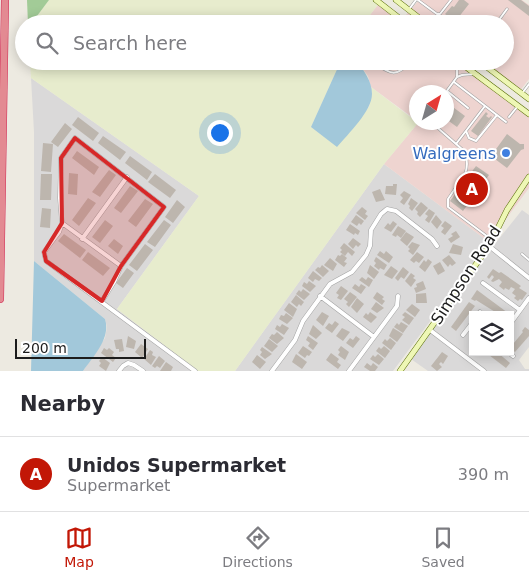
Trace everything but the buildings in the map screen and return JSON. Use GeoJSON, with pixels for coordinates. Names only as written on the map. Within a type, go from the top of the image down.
{"type":"FeatureCollection","features":[{"type":"Feature","properties":{"kind":"highway"},"geometry":{"type":"LineString","coordinates":[[0,298],[5,0]]}},
{"type":"Feature","properties":{"kind":"main road"},"geometry":{"type":"LineString","coordinates":[[376,0],[395,15]]}},
{"type":"Feature","properties":{"kind":"main road"},"geometry":{"type":"LineString","coordinates":[[396,0],[415,15]]}},
{"type":"Feature","properties":{"kind":"main road"},"geometry":{"type":"LineString","coordinates":[[469,70],[529,114]]}},
{"type":"Feature","properties":{"kind":"main road"},"geometry":{"type":"LineString","coordinates":[[491,70],[529,99]]}},
{"type":"Feature","properties":{"kind":"main road","name":"Simpson Road"},"geometry":{"type":"LineString","coordinates":[[400,371],[489,246],[507,210],[529,177]]}},
{"type":"Feature","properties":{"kind":"street"},"geometry":{"type":"LineString","coordinates":[[102,302],[121,266],[164,207],[75,138],[61,158],[60,198],[62,223],[59,232],[44,252],[46,261],[195,371]]}},
{"type":"Feature","properties":{"kind":"street"},"geometry":{"type":"LineString","coordinates":[[82,240],[127,177]]}},
{"type":"Feature","properties":{"kind":"street"},"geometry":{"type":"LineString","coordinates":[[272,371],[295,340],[302,321],[320,296],[333,282],[348,276],[366,255],[370,246],[370,234],[373,226],[384,211],[396,211],[432,238],[437,246]]}},
{"type":"Feature","properties":{"kind":"street"},"geometry":{"type":"LineString","coordinates":[[62,223],[82,240],[121,266]]}},
{"type":"Feature","properties":{"kind":"street"},"geometry":{"type":"LineString","coordinates":[[489,246],[529,278]]}},
{"type":"Feature","properties":{"kind":"street"},"geometry":{"type":"LineString","coordinates":[[483,283],[520,310]]}},
{"type":"Feature","properties":{"kind":"street"},"geometry":{"type":"LineString","coordinates":[[320,296],[374,337]]}},
{"type":"Feature","properties":{"kind":"street"},"geometry":{"type":"LineString","coordinates":[[349,371],[397,306],[398,296]]}},
{"type":"Feature","properties":{"kind":"street"},"geometry":{"type":"LineString","coordinates":[[514,318],[529,298]]}},
{"type":"Feature","properties":{"kind":"street"},"geometry":{"type":"LineString","coordinates":[[463,335],[469,328]]}},
{"type":"Feature","properties":{"kind":"street"},"geometry":{"type":"LineString","coordinates":[[430,330],[484,371]]}},
{"type":"Feature","properties":{"kind":"street"},"geometry":{"type":"LineString","coordinates":[[119,371],[128,363],[143,371]]}},
{"type":"Feature","properties":{"kind":"lane"},"geometry":{"type":"LineString","coordinates":[[408,10],[417,0],[437,14],[440,14],[451,0]]}},
{"type":"Feature","properties":{"kind":"lane"},"geometry":{"type":"LineString","coordinates":[[503,15],[507,9]]}},
{"type":"Feature","properties":{"kind":"lane"},"geometry":{"type":"LineString","coordinates":[[386,70],[396,73],[403,70]]}},
{"type":"Feature","properties":{"kind":"lane"},"geometry":{"type":"LineString","coordinates":[[452,85],[457,77],[457,70]]}},
{"type":"Feature","properties":{"kind":"lane"},"geometry":{"type":"LineString","coordinates":[[457,77],[475,74]]}},
{"type":"Feature","properties":{"kind":"lane"},"geometry":{"type":"LineString","coordinates":[[454,82],[506,122]]}},
{"type":"Feature","properties":{"kind":"lane"},"geometry":{"type":"LineString","coordinates":[[522,94],[529,84]]}},
{"type":"Feature","properties":{"kind":"lane"},"geometry":{"type":"LineString","coordinates":[[454,98],[468,108]]}},
{"type":"Feature","properties":{"kind":"lane"},"geometry":{"type":"LineString","coordinates":[[456,144],[486,106]]}},
{"type":"Feature","properties":{"kind":"lane"},"geometry":{"type":"LineString","coordinates":[[509,117],[517,106]]}},
{"type":"Feature","properties":{"kind":"lane"},"geometry":{"type":"LineString","coordinates":[[466,131],[469,138],[476,141],[497,115]]}},
{"type":"Feature","properties":{"kind":"lane"},"geometry":{"type":"LineString","coordinates":[[440,130],[466,155],[467,169],[448,199],[447,204],[454,213],[492,240]]}},
{"type":"Feature","properties":{"kind":"lane"},"geometry":{"type":"LineString","coordinates":[[522,254],[529,260]]}},
{"type":"Feature","properties":{"kind":"highlighted area"},"geometry":{"type":"Polygon","coordinates":[[[75,138],[164,207],[121,266],[102,301],[46,261],[44,252],[62,223],[61,158],[75,138]]]}},
{"type":"Feature","properties":{"kind":"shaded area"},"geometry":{"type":"Polygon","coordinates":[[[419,0],[522,0],[529,5],[529,79],[519,92],[488,70],[514,70],[514,15],[406,15],[419,0]]]}},
{"type":"Feature","properties":{"kind":"shaded area"},"geometry":{"type":"Polygon","coordinates":[[[380,2],[397,15],[370,15],[380,2]]]}},
{"type":"Feature","properties":{"kind":"shaded area"},"geometry":{"type":"Polygon","coordinates":[[[364,70],[471,70],[529,114],[529,188],[489,242],[384,164],[412,130],[454,130],[454,85],[409,85],[409,115],[371,87],[368,76],[364,70]]]}},
{"type":"Feature","properties":{"kind":"shaded area"},"geometry":{"type":"Polygon","coordinates":[[[31,78],[199,196],[117,309],[198,371],[83,371],[105,338],[107,327],[105,319],[34,261],[34,132],[31,78]]]}},
{"type":"Feature","properties":{"kind":"shaded area"},"geometry":{"type":"Polygon","coordinates":[[[384,164],[489,242],[393,371],[235,371],[384,164]]]}},
{"type":"Feature","properties":{"kind":"shaded area"},"geometry":{"type":"Polygon","coordinates":[[[522,210],[529,215],[529,347],[519,360],[525,369],[529,369],[529,371],[428,371],[411,359],[492,244],[494,245],[522,210]]]}},
{"type":"Feature","properties":{"kind":"green space"},"geometry":{"type":"Polygon","coordinates":[[[27,0],[49,0],[38,15],[28,15],[27,0]]]}},
{"type":"Feature","properties":{"kind":"green space"},"geometry":{"type":"Polygon","coordinates":[[[49,0],[378,0],[380,2],[370,15],[38,15],[49,0]]]}},
{"type":"Feature","properties":{"kind":"green space"},"geometry":{"type":"Polygon","coordinates":[[[31,70],[337,70],[311,127],[337,146],[369,107],[372,93],[371,87],[409,116],[409,130],[412,130],[384,164],[235,371],[198,371],[117,309],[199,196],[31,78],[31,70]]]}},
{"type":"Feature","properties":{"kind":"water"},"geometry":{"type":"Polygon","coordinates":[[[337,70],[364,70],[372,89],[371,101],[364,115],[337,147],[311,127],[337,70]]]}},
{"type":"Feature","properties":{"kind":"water"},"geometry":{"type":"Polygon","coordinates":[[[34,261],[105,319],[106,333],[104,340],[83,371],[31,371],[34,261]]]}},
{"type":"Feature","properties":{"kind":"place","name":"Walgreens"},"geometry":{"type":"Point","coordinates":[506,153]}},
{"type":"Feature","properties":{"kind":"place","name":"Unidos Supermarket"},"geometry":{"type":"Point","coordinates":[472,189]}}]}
